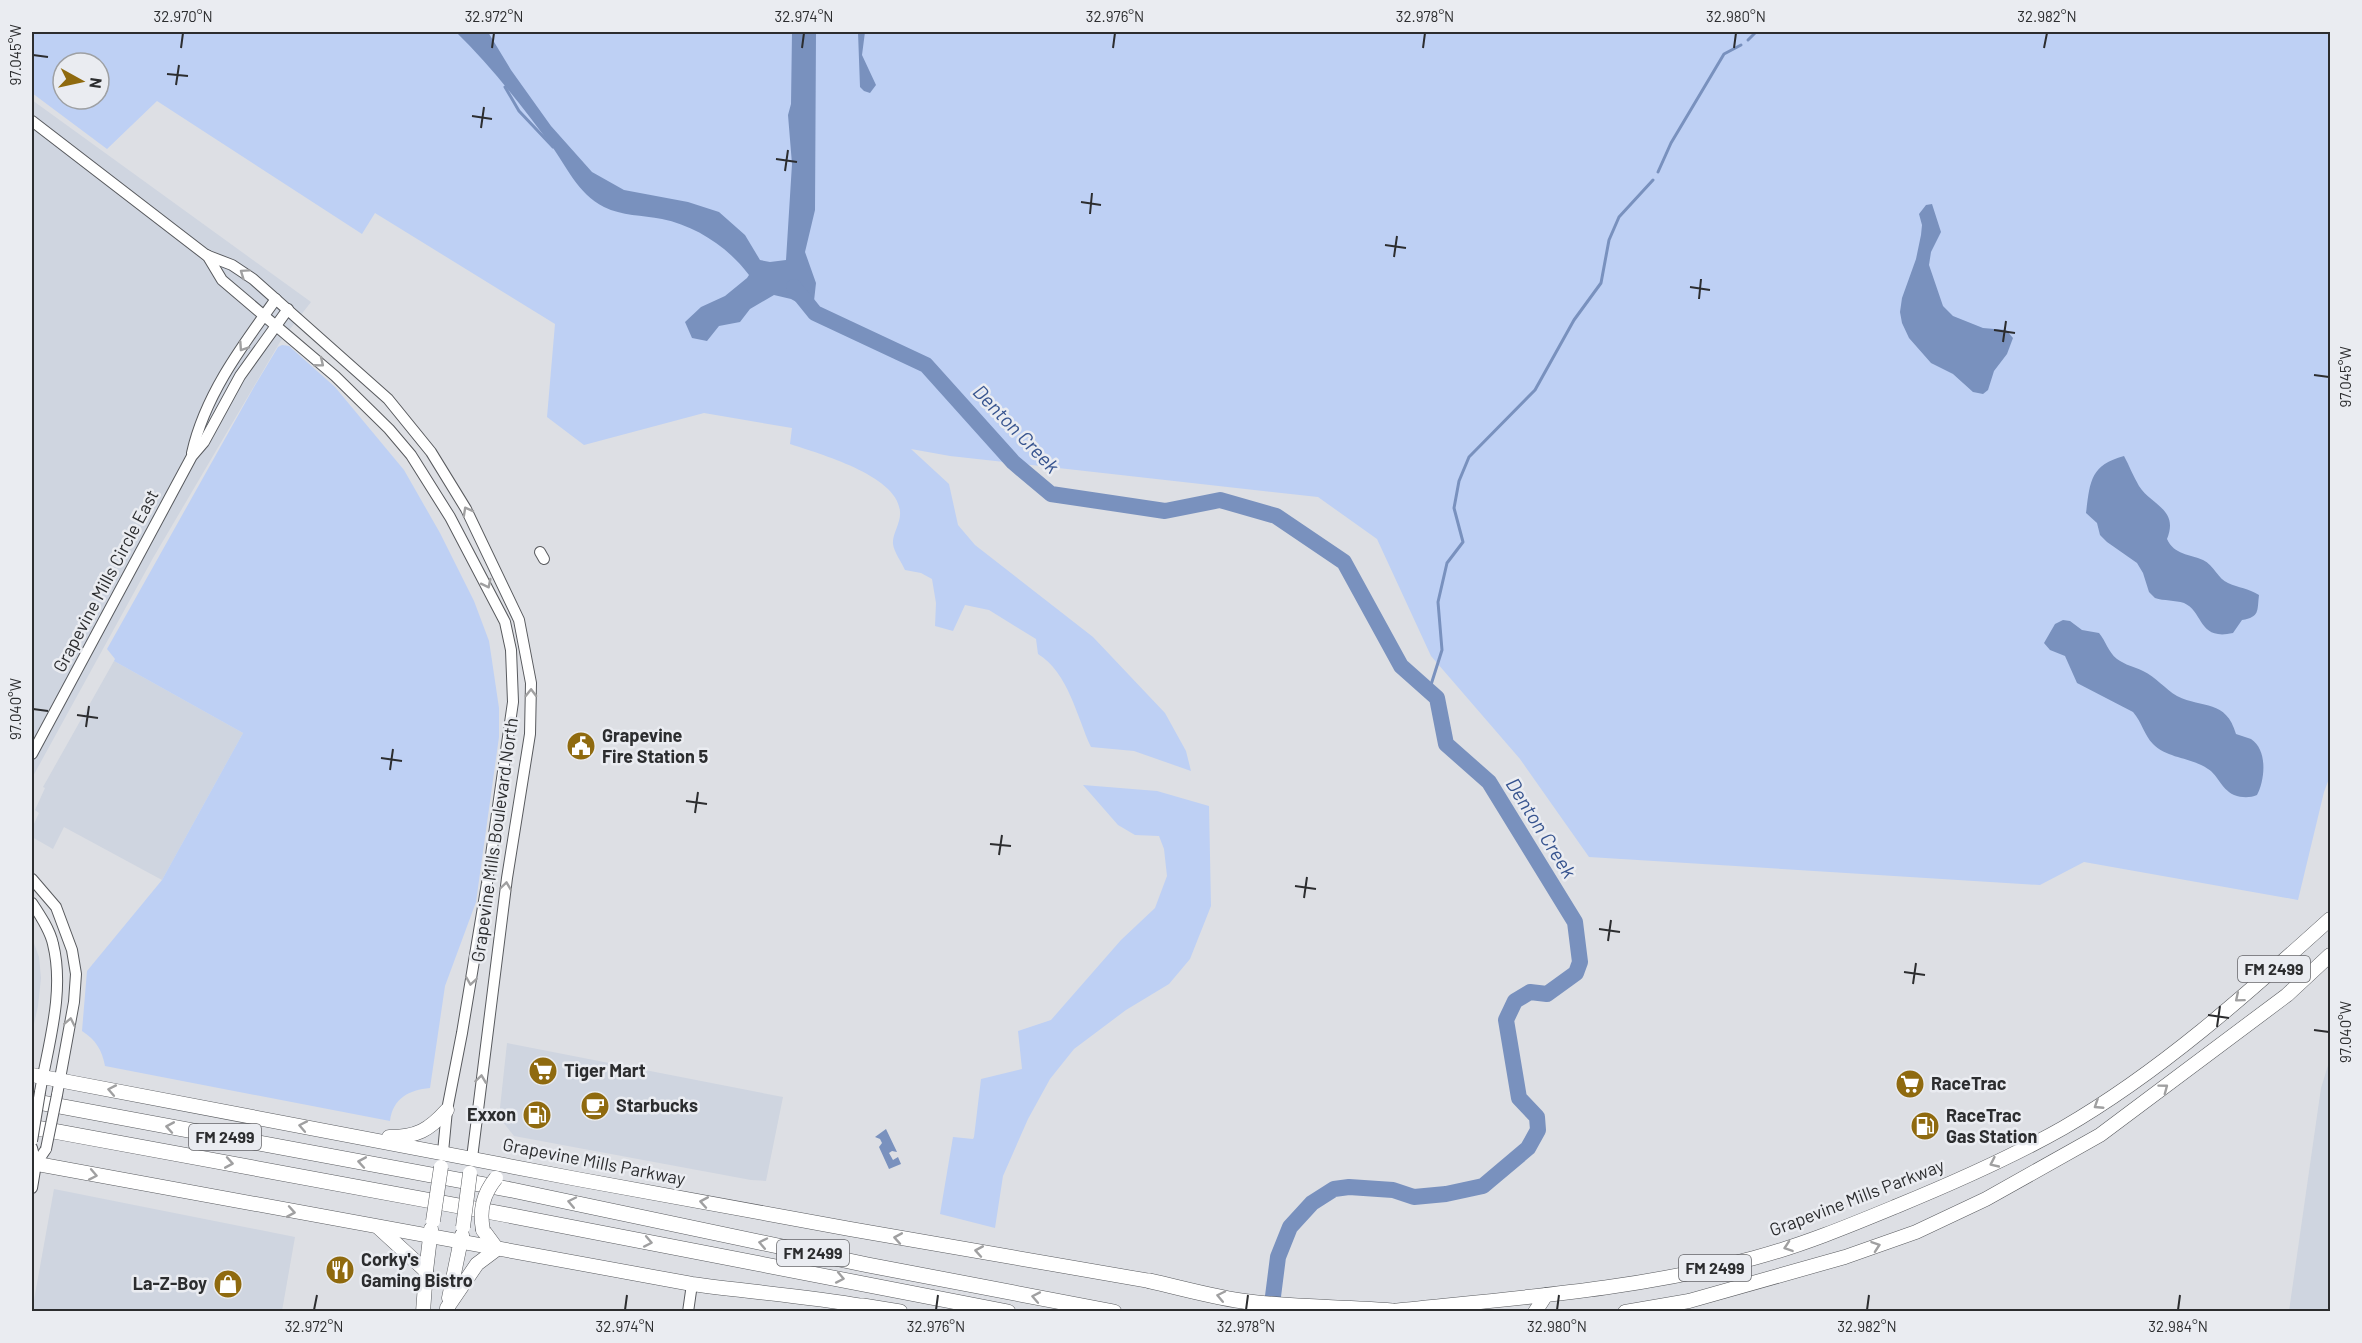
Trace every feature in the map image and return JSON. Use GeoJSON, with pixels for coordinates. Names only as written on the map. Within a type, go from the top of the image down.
{"type":"FeatureCollection","features":[{"type":"Feature","properties":{"kind":"highway","name":"FM 2499"},"geometry":{"type":"LineString","coordinates":[[36,1096],[512,1190],[868,1265],[1114,1311]]}},
{"type":"Feature","properties":{"kind":"highway","name":"FM 2499"},"geometry":{"type":"LineString","coordinates":[[32,1127],[531,1219],[1008,1311]]}},
{"type":"Feature","properties":{"kind":"highway"},"geometry":{"type":"LineString","coordinates":[[1150,1281],[1246,1302],[1313,1309],[1353,1308],[1391,1311]]}},
{"type":"Feature","properties":{"kind":"highway"},"geometry":{"type":"LineString","coordinates":[[863,1306],[900,1311]]}},
{"type":"Feature","properties":{"kind":"main road","name":"Grapevine Mills Parkway"},"geometry":{"type":"LineString","coordinates":[[1391,1311],[1546,1295],[1652,1281],[1757,1257],[1872,1217],[1944,1187],[2063,1128],[2139,1077],[2193,1037],[2331,919]]}},
{"type":"Feature","properties":{"kind":"main road","name":"FM 2499"},"geometry":{"type":"LineString","coordinates":[[1624,1311],[1689,1301],[1875,1246],[1916,1232],[1986,1199],[2100,1135],[2287,995],[2331,955]]}},
{"type":"Feature","properties":{"kind":"main road","name":"Grapevine Mills Parkway"},"geometry":{"type":"LineString","coordinates":[[37,1076],[518,1168],[1150,1281]]}},
{"type":"Feature","properties":{"kind":"main road"},"geometry":{"type":"LineString","coordinates":[[367,1138],[398,1137],[421,1133],[433,1125],[447,1110]]}},
{"type":"Feature","properties":{"kind":"main road"},"geometry":{"type":"LineString","coordinates":[[2024,1148],[2037,1170]]}},
{"type":"Feature","properties":{"kind":"main road","name":"Grapevine Mills Boulevard North"},"geometry":{"type":"LineString","coordinates":[[423,1311],[430,1237],[443,1152]]}},
{"type":"Feature","properties":{"kind":"main road","name":"Grapevine Mills Boulevard North"},"geometry":{"type":"LineString","coordinates":[[447,1310],[461,1241],[472,1158]]}},
{"type":"Feature","properties":{"kind":"main road"},"geometry":{"type":"LineString","coordinates":[[34,1164],[692,1284],[825,1299],[863,1306]]}},
{"type":"Feature","properties":{"kind":"main road"},"geometry":{"type":"LineString","coordinates":[[497,1249],[483,1230],[481,1218],[485,1193],[496,1178],[518,1168]]}},
{"type":"Feature","properties":{"kind":"main road"},"geometry":{"type":"LineString","coordinates":[[378,1227],[426,1271]]}},
{"type":"Feature","properties":{"kind":"main road"},"geometry":{"type":"LineString","coordinates":[[447,1310],[477,1263],[497,1249]]}},
{"type":"Feature","properties":{"kind":"main road"},"geometry":{"type":"LineString","coordinates":[[1535,1311],[1546,1295]]}},
{"type":"Feature","properties":{"kind":"street"},"geometry":{"type":"LineString","coordinates":[[32,121],[206,255]]}},
{"type":"Feature","properties":{"kind":"street","name":"Grapevine Mills Boulevard North"},"geometry":{"type":"LineString","coordinates":[[206,255],[232,265],[276,299],[388,399],[431,452],[466,509],[519,620],[531,683],[530,734],[506,889],[472,1158]]}},
{"type":"Feature","properties":{"kind":"street","name":"Grapevine Mills Boulevard North"},"geometry":{"type":"LineString","coordinates":[[206,255],[222,280],[335,375],[411,455],[450,517],[489,587],[505,622],[511,650],[513,702],[466,1010],[447,1110],[443,1152]]}},
{"type":"Feature","properties":{"kind":"street","name":"Grapevine Mills Circle East"},"geometry":{"type":"LineString","coordinates":[[192,456],[197,431],[218,387],[276,299]]}},
{"type":"Feature","properties":{"kind":"street","name":"Grapevine Mills Circle East"},"geometry":{"type":"LineString","coordinates":[[32,754],[192,456],[204,442],[240,376],[288,309]]}},
{"type":"Feature","properties":{"kind":"street"},"geometry":{"type":"LineString","coordinates":[[509,731],[530,734]]}},
{"type":"Feature","properties":{"kind":"street"},"geometry":{"type":"LineString","coordinates":[[32,879],[56,907],[72,950],[76,974],[74,1002],[46,1149],[34,1164]]}},
{"type":"Feature","properties":{"kind":"street"},"geometry":{"type":"LineString","coordinates":[[32,903],[53,942],[58,971],[55,1002],[37,1076],[32,1141]]}},
{"type":"Feature","properties":{"kind":"street"},"geometry":{"type":"LineString","coordinates":[[32,1148],[34,1164],[32,1188]]}},
{"type":"Feature","properties":{"kind":"street"},"geometry":{"type":"LineString","coordinates":[[688,1311],[692,1284]]}},
{"type":"Feature","properties":{"kind":"shaded area"},"geometry":{"type":"Polygon","coordinates":[[[32,32],[2330,32],[2330,776],[2324,792],[2298,900],[2084,862],[2040,885],[1589,857],[1520,759],[1431,656],[1377,539],[1318,497],[950,456],[911,449],[949,484],[958,525],[975,545],[1093,637],[1165,713],[1186,751],[1191,771],[1134,751],[1091,747],[1064,683],[1057,672],[1038,654],[1036,639],[989,610],[965,605],[953,631],[935,626],[936,603],[932,579],[921,573],[905,570],[893,544],[900,516],[896,499],[873,477],[838,460],[790,444],[792,428],[704,413],[584,445],[547,417],[555,324],[375,213],[362,234],[157,101],[107,149],[56,111],[111,111],[111,51],[51,51],[51,107],[32,93],[32,32]]]}},
{"type":"Feature","properties":{"kind":"shaded area"},"geometry":{"type":"Polygon","coordinates":[[[456,32],[488,32],[511,70],[551,126],[592,172],[624,190],[688,202],[719,212],[745,235],[760,260],[770,262],[786,260],[792,164],[788,115],[791,104],[792,32],[816,32],[815,210],[805,252],[816,283],[814,301],[802,305],[791,299],[774,295],[750,309],[740,322],[719,326],[707,341],[692,338],[685,322],[701,307],[725,296],[749,275],[731,255],[699,232],[675,222],[618,212],[595,201],[573,179],[551,145],[505,86],[456,32]]]}},
{"type":"Feature","properties":{"kind":"shaded area"},"geometry":{"type":"Polygon","coordinates":[[[858,32],[865,32],[862,55],[876,85],[870,93],[860,87],[858,32]]]}},
{"type":"Feature","properties":{"kind":"shaded area"},"geometry":{"type":"Polygon","coordinates":[[[32,100],[311,302],[280,342],[153,558],[32,778],[32,100]]]}},
{"type":"Feature","properties":{"kind":"shaded area"},"geometry":{"type":"Polygon","coordinates":[[[1932,204],[1941,232],[1931,252],[1929,265],[1943,306],[1953,316],[1983,328],[2006,330],[2013,338],[2007,354],[1994,371],[1988,390],[1983,394],[1973,392],[1953,374],[1931,363],[1909,338],[1902,323],[1900,312],[1902,298],[1916,259],[1921,235],[1922,225],[1919,214],[1926,205],[1932,204]]]}},
{"type":"Feature","properties":{"kind":"shaded area"},"geometry":{"type":"Polygon","coordinates":[[[289,346],[335,387],[404,470],[440,533],[474,601],[489,641],[499,708],[499,737],[476,902],[445,986],[430,1088],[409,1093],[398,1101],[390,1121],[105,1066],[98,1046],[82,1031],[87,971],[162,880],[243,733],[114,661],[115,659],[107,649],[254,387],[278,347],[289,346]]]}},
{"type":"Feature","properties":{"kind":"shaded area"},"geometry":{"type":"Polygon","coordinates":[[[2124,456],[2144,493],[2167,514],[2170,529],[2167,539],[2170,544],[2183,553],[2207,562],[2228,583],[2259,595],[2255,615],[2242,620],[2233,633],[2213,633],[2184,603],[2155,598],[2149,592],[2137,563],[2107,542],[2100,535],[2097,523],[2086,513],[2091,484],[2098,470],[2104,464],[2124,456]]]}},
{"type":"Feature","properties":{"kind":"shaded area"},"geometry":{"type":"Polygon","coordinates":[[[2063,620],[2070,621],[2082,630],[2099,633],[2117,659],[2148,674],[2177,696],[2220,710],[2226,715],[2236,734],[2251,739],[2260,750],[2263,774],[2257,795],[2240,797],[2234,795],[2208,769],[2159,749],[2150,740],[2133,712],[2077,683],[2065,656],[2050,650],[2044,643],[2055,624],[2063,620]]]}},
{"type":"Feature","properties":{"kind":"shaded area"},"geometry":{"type":"Polygon","coordinates":[[[114,661],[243,733],[162,880],[64,827],[53,849],[32,837],[32,828],[39,813],[35,810],[45,788],[43,787],[114,661]]]}},
{"type":"Feature","properties":{"kind":"shaded area"},"geometry":{"type":"Polygon","coordinates":[[[1083,785],[1157,791],[1209,806],[1211,906],[1190,959],[1169,984],[1126,1010],[1074,1049],[1050,1079],[1028,1119],[1003,1176],[995,1228],[940,1214],[953,1137],[973,1139],[974,1137],[981,1079],[1022,1069],[1018,1031],[1051,1020],[1121,940],[1155,908],[1167,876],[1164,849],[1159,836],[1135,835],[1118,825],[1083,785]]]}},
{"type":"Feature","properties":{"kind":"shaded area"},"geometry":{"type":"Polygon","coordinates":[[[32,938],[39,957],[41,978],[32,1033],[32,938]]]}},
{"type":"Feature","properties":{"kind":"shaded area"},"geometry":{"type":"Polygon","coordinates":[[[507,1043],[783,1097],[766,1181],[514,1136],[499,1117],[507,1043]]]}},
{"type":"Feature","properties":{"kind":"shaded area"},"geometry":{"type":"Polygon","coordinates":[[[2330,1059],[2330,1311],[2289,1311],[2321,1088],[2330,1059]]]}},
{"type":"Feature","properties":{"kind":"shaded area"},"geometry":{"type":"Polygon","coordinates":[[[886,1129],[897,1152],[889,1153],[893,1160],[898,1157],[901,1164],[889,1169],[879,1147],[882,1143],[875,1137],[886,1129]]]}},
{"type":"Feature","properties":{"kind":"shaded area"},"geometry":{"type":"Polygon","coordinates":[[[54,1189],[295,1237],[282,1311],[32,1311],[54,1189]]]}},
{"type":"Feature","properties":{"kind":"waterway"},"geometry":{"type":"LineString","coordinates":[[1748,40],[1756,32]]}},
{"type":"Feature","properties":{"kind":"waterway"},"geometry":{"type":"LineString","coordinates":[[1658,172],[1671,143],[1724,54],[1741,45]]}},
{"type":"Feature","properties":{"kind":"waterway"},"geometry":{"type":"LineString","coordinates":[[505,87],[519,111],[553,147]]}},
{"type":"Feature","properties":{"kind":"waterway"},"geometry":{"type":"LineString","coordinates":[[1429,691],[1442,650],[1438,602],[1447,563],[1463,542],[1454,508],[1459,481],[1469,457],[1535,390],[1574,320],[1601,283],[1609,240],[1619,217],[1653,180]]}},
{"type":"Feature","properties":{"kind":"waterway","name":"Denton Creek"},"geometry":{"type":"LineString","coordinates":[[794,287],[815,313],[926,365],[1013,462],[1051,494],[1165,511],[1220,500],[1276,516],[1344,562],[1401,666],[1437,698],[1446,744],[1489,782],[1575,922],[1580,962],[1576,973],[1547,994],[1530,992],[1515,1001],[1506,1020],[1519,1098],[1537,1117],[1538,1130],[1528,1148],[1483,1186],[1446,1194],[1414,1197],[1393,1190],[1349,1187],[1334,1189],[1312,1203],[1290,1227],[1278,1257],[1271,1312]]}},
{"type":"Feature","properties":{"kind":"place","name":"Grapevine Fire Station 5"},"geometry":{"type":"Point","coordinates":[581,746]}},
{"type":"Feature","properties":{"kind":"place","name":"Tiger Mart"},"geometry":{"type":"Point","coordinates":[543,1071]}},
{"type":"Feature","properties":{"kind":"place","name":"RaceTrac"},"geometry":{"type":"Point","coordinates":[1910,1084]}},
{"type":"Feature","properties":{"kind":"place","name":"Starbucks"},"geometry":{"type":"Point","coordinates":[595,1106]}},
{"type":"Feature","properties":{"kind":"place","name":"Exxon"},"geometry":{"type":"Point","coordinates":[537,1115]}},
{"type":"Feature","properties":{"kind":"place","name":"RaceTrac Gas Station"},"geometry":{"type":"Point","coordinates":[1925,1126]}},
{"type":"Feature","properties":{"kind":"place","name":"Corky's Gaming Bistro"},"geometry":{"type":"Point","coordinates":[340,1270]}},
{"type":"Feature","properties":{"kind":"place","name":"La-Z-Boy"},"geometry":{"type":"Point","coordinates":[228,1284]}}]}
